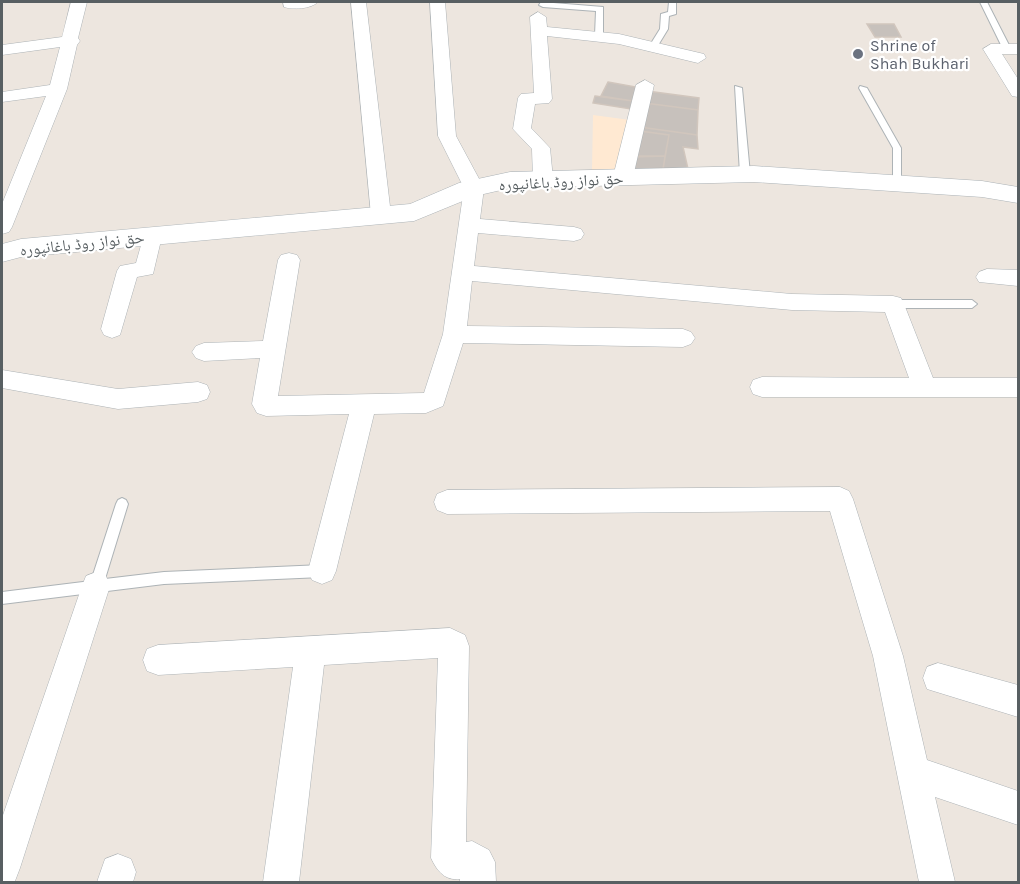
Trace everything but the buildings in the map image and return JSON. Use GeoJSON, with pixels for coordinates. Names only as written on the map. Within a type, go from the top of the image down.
{"type":"FeatureCollection","features":[{"type":"Feature","properties":{"kind":"street"},"geometry":{"type":"LineString","coordinates":[[2,227],[58,89],[72,41],[79,2]]}},
{"type":"Feature","properties":{"kind":"street"},"geometry":{"type":"LineString","coordinates":[[289,4],[310,2]]}},
{"type":"Feature","properties":{"kind":"street"},"geometry":{"type":"LineString","coordinates":[[358,2],[381,215]]}},
{"type":"Feature","properties":{"kind":"street"},"geometry":{"type":"LineString","coordinates":[[290,260],[264,404],[266,406],[431,402],[434,399],[454,334],[474,188],[447,136],[437,2]]}},
{"type":"Feature","properties":{"kind":"street"},"geometry":{"type":"LineString","coordinates":[[543,179],[541,148],[522,129],[527,98],[543,99],[540,16],[598,34],[654,45],[698,58]]}},
{"type":"Feature","properties":{"kind":"street"},"geometry":{"type":"LineString","coordinates":[[2,50],[72,41]]}},
{"type":"Feature","properties":{"kind":"street"},"geometry":{"type":"LineString","coordinates":[[1013,49],[991,49],[1018,92]]}},
{"type":"Feature","properties":{"kind":"street"},"geometry":{"type":"LineString","coordinates":[[624,177],[645,84]]}},
{"type":"Feature","properties":{"kind":"street"},"geometry":{"type":"LineString","coordinates":[[2,97],[58,89]]}},
{"type":"Feature","properties":{"kind":"street","name":"حق نواز روڈ باغانپورہ"},"geometry":{"type":"LineString","coordinates":[[2,253],[21,248],[414,212],[474,188],[510,180],[745,174],[982,189],[1018,195]]}},
{"type":"Feature","properties":{"kind":"street"},"geometry":{"type":"LineString","coordinates":[[469,225],[574,234]]}},
{"type":"Feature","properties":{"kind":"street"},"geometry":{"type":"LineString","coordinates":[[112,329],[128,271],[145,269],[152,236]]}},
{"type":"Feature","properties":{"kind":"street"},"geometry":{"type":"LineString","coordinates":[[463,273],[792,302],[893,304],[924,387]]}},
{"type":"Feature","properties":{"kind":"street"},"geometry":{"type":"LineString","coordinates":[[987,277],[1018,278]]}},
{"type":"Feature","properties":{"kind":"street"},"geometry":{"type":"LineString","coordinates":[[454,334],[683,338]]}},
{"type":"Feature","properties":{"kind":"street"},"geometry":{"type":"LineString","coordinates":[[204,352],[275,349]]}},
{"type":"Feature","properties":{"kind":"street"},"geometry":{"type":"LineString","coordinates":[[2,379],[118,399],[198,392]]}},
{"type":"Feature","properties":{"kind":"street"},"geometry":{"type":"LineString","coordinates":[[762,387],[1018,388]]}},
{"type":"Feature","properties":{"kind":"street"},"geometry":{"type":"LineString","coordinates":[[322,571],[363,404]]}},
{"type":"Feature","properties":{"kind":"street"},"geometry":{"type":"LineString","coordinates":[[447,502],[840,499],[888,656],[936,882]]}},
{"type":"Feature","properties":{"kind":"street"},"geometry":{"type":"LineString","coordinates":[[2,868],[8,832],[96,586]]}},
{"type":"Feature","properties":{"kind":"street"},"geometry":{"type":"LineString","coordinates":[[158,660],[450,643],[454,646],[449,858],[454,862],[472,859],[477,862],[478,882]]}},
{"type":"Feature","properties":{"kind":"street"},"geometry":{"type":"LineString","coordinates":[[281,882],[311,650]]}},
{"type":"Feature","properties":{"kind":"street"},"geometry":{"type":"LineString","coordinates":[[938,678],[1018,701]]}},
{"type":"Feature","properties":{"kind":"street"},"geometry":{"type":"LineString","coordinates":[[912,772],[1018,808]]}},
{"type":"Feature","properties":{"kind":"lane"},"geometry":{"type":"LineString","coordinates":[[654,45],[664,29],[665,14],[672,14],[672,2]]}},
{"type":"Feature","properties":{"kind":"lane"},"geometry":{"type":"LineString","coordinates":[[983,2],[1013,49]]}},
{"type":"Feature","properties":{"kind":"lane"},"geometry":{"type":"LineString","coordinates":[[540,16],[543,5],[600,9],[598,34]]}},
{"type":"Feature","properties":{"kind":"lane"},"geometry":{"type":"LineString","coordinates":[[738,88],[745,174]]}},
{"type":"Feature","properties":{"kind":"lane"},"geometry":{"type":"LineString","coordinates":[[862,88],[897,148],[898,184]]}},
{"type":"Feature","properties":{"kind":"lane"},"geometry":{"type":"LineString","coordinates":[[893,304],[972,304]]}},
{"type":"Feature","properties":{"kind":"lane"},"geometry":{"type":"LineString","coordinates":[[96,586],[122,504]]}},
{"type":"Feature","properties":{"kind":"lane"},"geometry":{"type":"LineString","coordinates":[[3,601],[164,578],[322,571]]}},
{"type":"Feature","properties":{"kind":"shaded area"},"geometry":{"type":"Polygon","coordinates":[[[593,115],[630,120],[620,169],[592,171],[593,115]]]}},
{"type":"Feature","properties":{"kind":"place","name":"Shrine of Shah Bukhari"},"geometry":{"type":"Point","coordinates":[858,54]}}]}
